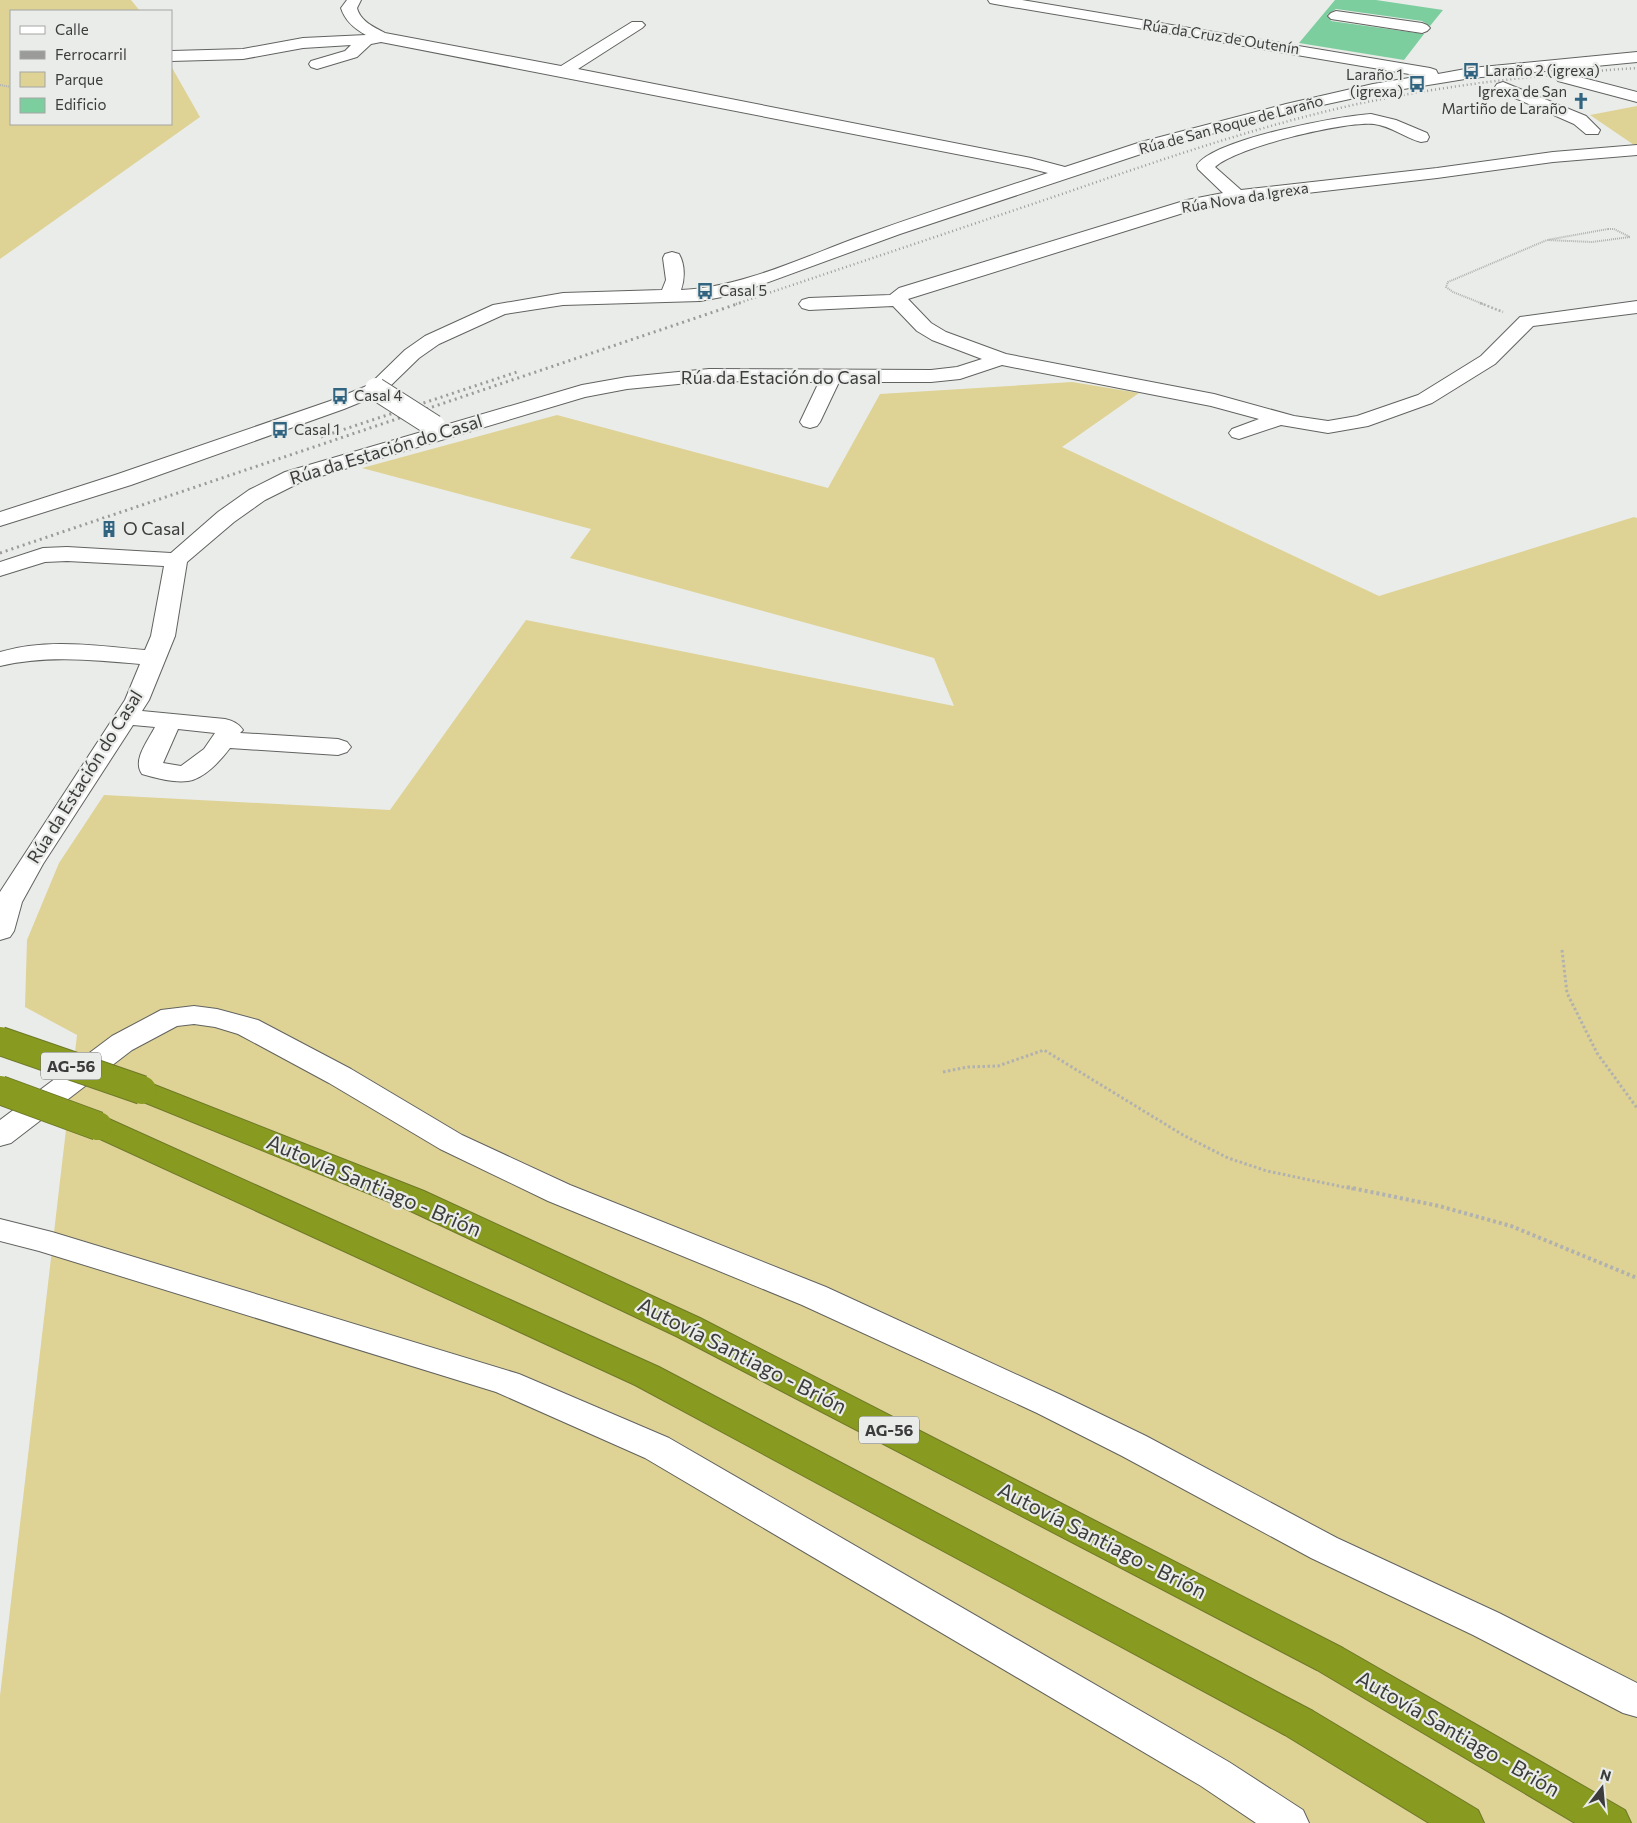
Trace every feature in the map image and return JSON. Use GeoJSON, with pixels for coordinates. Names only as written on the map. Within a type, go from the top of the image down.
{"type":"FeatureCollection","features":[{"type":"Feature","properties":{"kind":"highway","name":"Autovía Santiago - Brión"},"geometry":{"type":"LineString","coordinates":[[0,1041],[142,1090],[413,1199],[688,1327],[1330,1659],[1610,1823]]}},
{"type":"Feature","properties":{"kind":"highway","name":"AG-56"},"geometry":{"type":"LineString","coordinates":[[0,1090],[98,1126],[647,1376],[1298,1723],[1464,1823]]}},
{"type":"Feature","properties":{"kind":"street"},"geometry":{"type":"LineString","coordinates":[[354,0],[349,8],[350,14],[371,32],[374,38]]}},
{"type":"Feature","properties":{"kind":"street","name":"Rúa da Cruz de Outenín"},"geometry":{"type":"LineString","coordinates":[[995,0],[1077,6],[1446,76]]}},
{"type":"Feature","properties":{"kind":"street"},"geometry":{"type":"LineString","coordinates":[[1336,16],[1422,28]]}},
{"type":"Feature","properties":{"kind":"street"},"geometry":{"type":"LineString","coordinates":[[1344,58],[1372,21]]}},
{"type":"Feature","properties":{"kind":"street"},"geometry":{"type":"LineString","coordinates":[[564,71],[637,25]]}},
{"type":"Feature","properties":{"kind":"street"},"geometry":{"type":"LineString","coordinates":[[316,64],[350,54],[374,38]]}},
{"type":"Feature","properties":{"kind":"street"},"geometry":{"type":"LineString","coordinates":[[172,56],[243,54],[304,43],[374,38],[564,71],[1021,161],[1066,173]]}},
{"type":"Feature","properties":{"kind":"street","name":"Rúa de San Roque de Laraño"},"geometry":{"type":"LineString","coordinates":[[376,389],[412,354],[432,340],[500,309],[563,299],[700,295],[732,288],[885,233],[1147,146],[1292,107],[1373,89],[1446,76],[1541,65],[1637,57]]}},
{"type":"Feature","properties":{"kind":"street"},"geometry":{"type":"LineString","coordinates":[[1564,78],[1637,97]]}},
{"type":"Feature","properties":{"kind":"street"},"geometry":{"type":"LineString","coordinates":[[1503,88],[1580,120],[1592,130]]}},
{"type":"Feature","properties":{"kind":"street"},"geometry":{"type":"LineString","coordinates":[[1237,196],[1207,169],[1206,165],[1209,161],[1226,152],[1314,127],[1354,119],[1383,121],[1421,138]]}},
{"type":"Feature","properties":{"kind":"street","name":"Rúa Nova da Igrexa"},"geometry":{"type":"LineString","coordinates":[[898,300],[899,296],[906,292],[1175,209],[1237,196],[1437,173],[1554,157],[1637,150]]}},
{"type":"Feature","properties":{"kind":"street"},"geometry":{"type":"LineString","coordinates":[[670,296],[675,280],[672,258]]}},
{"type":"Feature","properties":{"kind":"street"},"geometry":{"type":"LineString","coordinates":[[809,304],[898,300],[924,327],[939,336],[1001,359],[1214,400],[1280,419],[1318,426],[1338,426],[1361,422],[1425,399],[1488,360],[1527,321],[1624,307],[1637,307]]}},
{"type":"Feature","properties":{"kind":"street","name":"Rúa da Estación do Casal"},"geometry":{"type":"LineString","coordinates":[[0,931],[8,902],[30,864],[137,700],[162,636],[176,560],[226,517],[257,495],[294,477],[439,429],[582,391],[627,383],[709,375],[931,376],[960,373],[1001,359]]}},
{"type":"Feature","properties":{"kind":"street"},"geometry":{"type":"LineString","coordinates":[[810,422],[831,377]]}},
{"type":"Feature","properties":{"kind":"street"},"geometry":{"type":"LineString","coordinates":[[0,519],[123,480],[337,405],[376,389],[439,429]]}},
{"type":"Feature","properties":{"kind":"street"},"geometry":{"type":"LineString","coordinates":[[1239,433],[1280,419]]}},
{"type":"Feature","properties":{"kind":"street"},"geometry":{"type":"LineString","coordinates":[[0,569],[43,555],[66,554],[176,560]]}},
{"type":"Feature","properties":{"kind":"street"},"geometry":{"type":"LineString","coordinates":[[0,658],[14,653],[33,651],[154,658]]}},
{"type":"Feature","properties":{"kind":"street"},"geometry":{"type":"LineString","coordinates":[[126,717],[170,721],[225,726],[230,730],[225,740],[213,754],[186,774],[151,769],[150,762],[170,721]]}},
{"type":"Feature","properties":{"kind":"street"},"geometry":{"type":"LineString","coordinates":[[225,740],[338,747]]}},
{"type":"Feature","properties":{"kind":"street"},"geometry":{"type":"LineString","coordinates":[[0,1136],[122,1043],[171,1017],[194,1015],[217,1018],[248,1027],[340,1076],[451,1142],[559,1193],[814,1296],[1049,1404],[1134,1446],[1324,1548],[1486,1624],[1637,1701]]}},
{"type":"Feature","properties":{"kind":"street"},"geometry":{"type":"LineString","coordinates":[[0,1230],[60,1246],[507,1383],[657,1448],[1207,1769],[1289,1823]]}},
{"type":"Feature","properties":{"kind":"path"},"geometry":{"type":"LineString","coordinates":[[1527,321],[1453,292],[1446,287],[1448,282],[1454,278],[1485,267],[1546,240],[1608,229],[1630,237],[1592,242],[1546,240]]}},
{"type":"Feature","properties":{"kind":"path"},"geometry":{"type":"LineString","coordinates":[[1562,950],[1567,993],[1597,1053],[1637,1108]]}},
{"type":"Feature","properties":{"kind":"path"},"geometry":{"type":"LineString","coordinates":[[943,1072],[998,1066],[1044,1050],[1182,1135],[1228,1158],[1267,1170],[1430,1204],[1512,1226],[1637,1278]]}},
{"type":"Feature","properties":{"kind":"green space"},"geometry":{"type":"Polygon","coordinates":[[[0,0],[131,0],[139,10],[10,10],[10,125],[172,125],[172,68],[200,117],[0,259],[0,0]]]}},
{"type":"Feature","properties":{"kind":"green space"},"geometry":{"type":"Polygon","coordinates":[[[1637,106],[1637,147],[1590,115],[1637,106]]]}},
{"type":"Feature","properties":{"kind":"green space"},"geometry":{"type":"Polygon","coordinates":[[[1072,382],[1139,393],[1062,447],[1379,596],[1634,517],[1637,518],[1637,1823],[0,1823],[0,1696],[77,1035],[25,1007],[27,940],[59,863],[104,795],[390,810],[526,620],[954,706],[934,658],[570,558],[591,529],[362,468],[557,415],[828,488],[880,394],[1072,382]]]}},
{"type":"Feature","properties":{"kind":"building"},"geometry":{"type":"Polygon","coordinates":[[[1335,0],[1376,0],[1443,10],[1430,26],[1422,21],[1336,9],[1327,15],[1331,21],[1424,34],[1404,60],[1299,43],[1335,0]]]}},
{"type":"Feature","properties":{"kind":"railway"},"geometry":{"type":"LineString","coordinates":[[736,304],[1175,155],[1249,132],[1324,112],[1396,96],[1465,85],[1568,73],[1637,68]]}},
{"type":"Feature","properties":{"kind":"railway"},"geometry":{"type":"LineString","coordinates":[[0,553],[740,303]]}},
{"type":"Feature","properties":{"kind":"railway"},"geometry":{"type":"LineString","coordinates":[[321,437],[520,371]]}},
{"type":"Feature","properties":{"kind":"place","name":"Laraño 2 (igrexa)"},"geometry":{"type":"Point","coordinates":[1471,71]}},
{"type":"Feature","properties":{"kind":"place","name":"Laraño 1 (igrexa)"},"geometry":{"type":"Point","coordinates":[1417,84]}},
{"type":"Feature","properties":{"kind":"place","name":"Igrexa de San Martiño de Laraño"},"geometry":{"type":"Point","coordinates":[1581,101]}},
{"type":"Feature","properties":{"kind":"place","name":"Casal 5"},"geometry":{"type":"Point","coordinates":[705,291]}},
{"type":"Feature","properties":{"kind":"place","name":"Casal 4"},"geometry":{"type":"Point","coordinates":[340,396]}},
{"type":"Feature","properties":{"kind":"place","name":"Casal 1"},"geometry":{"type":"Point","coordinates":[280,430]}},
{"type":"Feature","properties":{"kind":"place","name":"O Casal"},"geometry":{"type":"Point","coordinates":[109,529]}}]}
